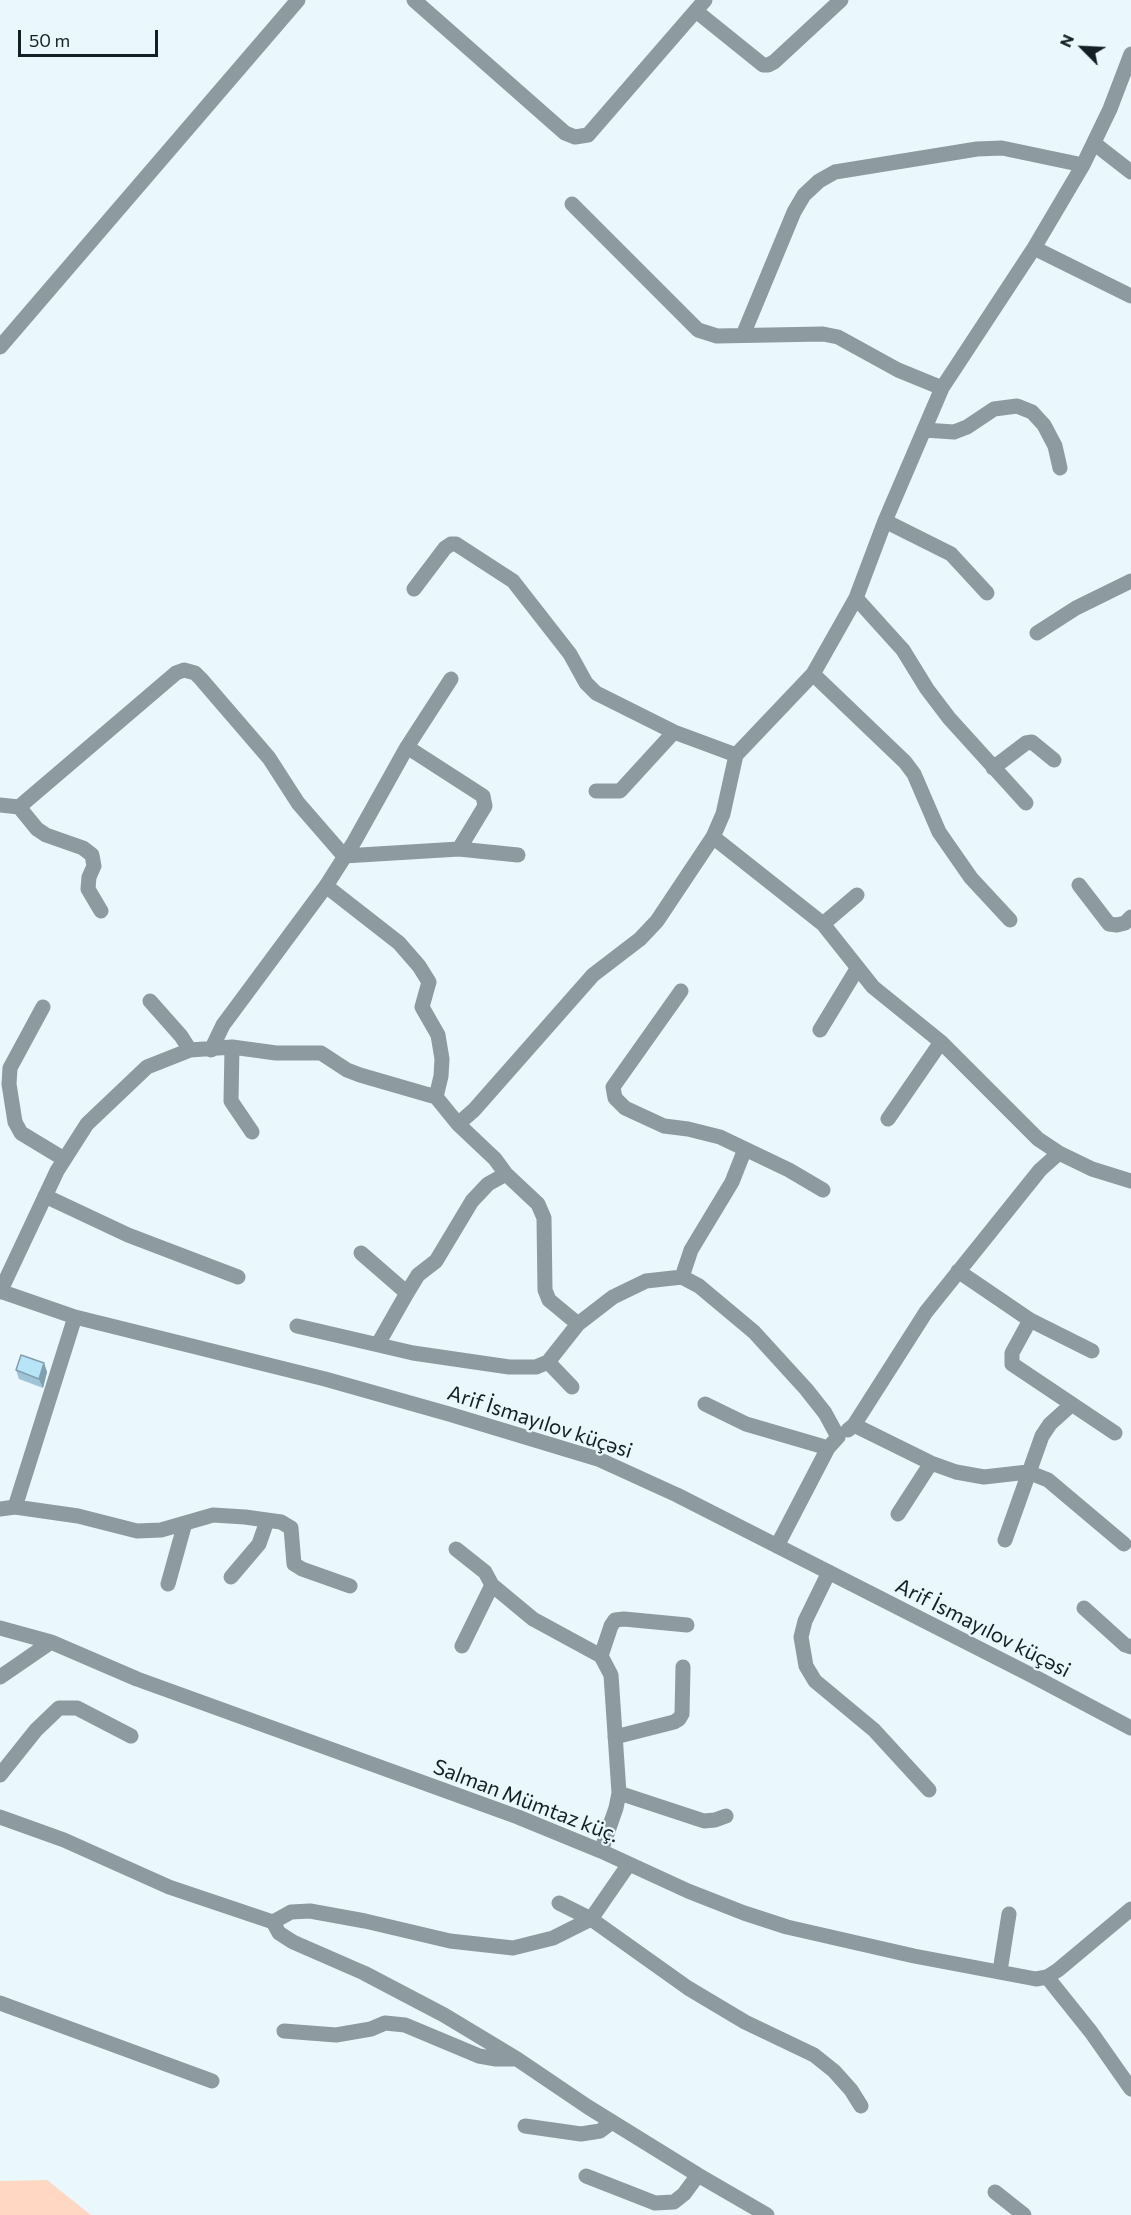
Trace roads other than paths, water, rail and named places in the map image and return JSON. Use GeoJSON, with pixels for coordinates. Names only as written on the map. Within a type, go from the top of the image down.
{"type":"FeatureCollection","features":[{"type":"Feature","properties":{"kind":"street"},"geometry":{"type":"LineString","coordinates":[[0,347],[298,0]]}},
{"type":"Feature","properties":{"kind":"street"},"geometry":{"type":"LineString","coordinates":[[414,0],[565,133],[575,137],[588,135],[701,6],[763,65],[768,65],[841,0]]}},
{"type":"Feature","properties":{"kind":"street"},"geometry":{"type":"LineString","coordinates":[[458,1124],[474,1110],[593,975],[640,939],[657,921],[713,837],[723,813],[736,755],[813,674],[856,598],[885,521],[942,388],[1034,248],[1095,144],[1131,54]]}},
{"type":"Feature","properties":{"kind":"street"},"geometry":{"type":"LineString","coordinates":[[1095,144],[1131,172]]}},
{"type":"Feature","properties":{"kind":"street"},"geometry":{"type":"LineString","coordinates":[[743,335],[794,212],[804,195],[819,181],[836,172],[977,148],[1002,148],[1083,165]]}},
{"type":"Feature","properties":{"kind":"street"},"geometry":{"type":"LineString","coordinates":[[572,204],[699,330],[717,336],[823,334],[838,337],[898,370],[942,388]]}},
{"type":"Feature","properties":{"kind":"street"},"geometry":{"type":"LineString","coordinates":[[1034,248],[1131,296]]}},
{"type":"Feature","properties":{"kind":"street"},"geometry":{"type":"LineString","coordinates":[[924,430],[954,432],[967,427],[994,409],[1017,406],[1032,412],[1044,425],[1055,446],[1060,468]]}},
{"type":"Feature","properties":{"kind":"street"},"geometry":{"type":"LineString","coordinates":[[885,521],[951,554],[987,593]]}},
{"type":"Feature","properties":{"kind":"street"},"geometry":{"type":"LineString","coordinates":[[414,589],[445,548],[456,544],[513,581],[570,654],[586,683],[596,693],[674,732],[736,755]]}},
{"type":"Feature","properties":{"kind":"street"},"geometry":{"type":"LineString","coordinates":[[1037,633],[1076,608],[1131,581]]}},
{"type":"Feature","properties":{"kind":"street"},"geometry":{"type":"LineString","coordinates":[[856,598],[903,650],[943,711],[1026,803]]}},
{"type":"Feature","properties":{"kind":"street"},"geometry":{"type":"LineString","coordinates":[[19,807],[176,673],[184,670],[195,673],[201,679],[269,758],[298,803],[344,856]]}},
{"type":"Feature","properties":{"kind":"street"},"geometry":{"type":"LineString","coordinates":[[813,674],[910,768],[939,832],[970,878],[1010,920]]}},
{"type":"Feature","properties":{"kind":"street"},"geometry":{"type":"LineString","coordinates":[[211,1050],[224,1025],[326,886],[354,842],[407,747],[451,679]]}},
{"type":"Feature","properties":{"kind":"street"},"geometry":{"type":"LineString","coordinates":[[596,791],[620,791],[674,732]]}},
{"type":"Feature","properties":{"kind":"street"},"geometry":{"type":"LineString","coordinates":[[993,768],[1026,743],[1032,742],[1054,760]]}},
{"type":"Feature","properties":{"kind":"street"},"geometry":{"type":"LineString","coordinates":[[407,747],[483,796],[485,806],[459,849]]}},
{"type":"Feature","properties":{"kind":"street"},"geometry":{"type":"LineString","coordinates":[[0,804],[19,807],[37,829],[46,835],[83,848],[92,855],[94,866],[88,877],[88,889],[101,911]]}},
{"type":"Feature","properties":{"kind":"street"},"geometry":{"type":"LineString","coordinates":[[713,837],[823,924],[873,987],[941,1042],[1038,1139],[1059,1154],[1092,1169],[1131,1182]]}},
{"type":"Feature","properties":{"kind":"street"},"geometry":{"type":"LineString","coordinates":[[344,856],[459,849],[518,855]]}},
{"type":"Feature","properties":{"kind":"street"},"geometry":{"type":"LineString","coordinates":[[1079,885],[1109,924],[1125,923],[1131,917]]}},
{"type":"Feature","properties":{"kind":"street"},"geometry":{"type":"LineString","coordinates":[[326,886],[399,943],[419,966],[429,982],[422,1007],[438,1035],[442,1059],[436,1097]]}},
{"type":"Feature","properties":{"kind":"street"},"geometry":{"type":"LineString","coordinates":[[823,924],[857,895]]}},
{"type":"Feature","properties":{"kind":"street"},"geometry":{"type":"LineString","coordinates":[[820,1030],[857,969]]}},
{"type":"Feature","properties":{"kind":"street"},"geometry":{"type":"LineString","coordinates":[[681,991],[613,1087],[615,1098],[626,1108],[664,1126],[720,1137],[823,1190]]}},
{"type":"Feature","properties":{"kind":"street"},"geometry":{"type":"LineString","coordinates":[[150,1001],[181,1036],[190,1050]]}},
{"type":"Feature","properties":{"kind":"street"},"geometry":{"type":"LineString","coordinates":[[43,1007],[10,1068],[9,1084],[15,1122],[21,1133],[64,1160]]}},
{"type":"Feature","properties":{"kind":"street"},"geometry":{"type":"LineString","coordinates":[[888,1119],[941,1042]]}},
{"type":"Feature","properties":{"kind":"street"},"geometry":{"type":"LineString","coordinates":[[232,1047],[231,1101],[252,1132]]}},
{"type":"Feature","properties":{"kind":"street"},"geometry":{"type":"LineString","coordinates":[[0,1292],[45,1196],[87,1124],[147,1067],[190,1050],[232,1047],[276,1053],[321,1053],[360,1075],[436,1097],[458,1124],[538,1204],[544,1218],[545,1290],[549,1300],[578,1324]]}},
{"type":"Feature","properties":{"kind":"street"},"geometry":{"type":"LineString","coordinates":[[682,1277],[691,1251],[732,1182],[745,1149]]}},
{"type":"Feature","properties":{"kind":"street"},"geometry":{"type":"LineString","coordinates":[[777,1546],[833,1443],[854,1425],[908,1338],[958,1271],[1040,1170],[1059,1154]]}},
{"type":"Feature","properties":{"kind":"street"},"geometry":{"type":"LineString","coordinates":[[378,1344],[418,1275],[436,1261],[472,1201],[488,1184],[506,1174]]}},
{"type":"Feature","properties":{"kind":"street"},"geometry":{"type":"LineString","coordinates":[[45,1196],[128,1235],[238,1277]]}},
{"type":"Feature","properties":{"kind":"street"},"geometry":{"type":"LineString","coordinates":[[361,1252],[407,1293]]}},
{"type":"Feature","properties":{"kind":"street"},"geometry":{"type":"LineString","coordinates":[[958,1271],[1030,1320],[1092,1351]]}},
{"type":"Feature","properties":{"kind":"street"},"geometry":{"type":"LineString","coordinates":[[297,1326],[413,1353],[509,1367],[536,1367],[548,1362],[578,1324],[613,1297],[646,1281],[682,1277],[699,1286],[754,1332],[825,1413],[833,1443]]}},
{"type":"Feature","properties":{"kind":"street","name":"Arif İsmayılov küçəsi"},"geometry":{"type":"LineString","coordinates":[[0,1292],[75,1317],[325,1379],[598,1460],[641,1478],[829,1572],[1131,1728]]}},
{"type":"Feature","properties":{"kind":"street"},"geometry":{"type":"LineString","coordinates":[[75,1317],[7,1508],[78,1516],[137,1531],[160,1530],[213,1515],[281,1522],[291,1528],[294,1564],[350,1586]]}},
{"type":"Feature","properties":{"kind":"street"},"geometry":{"type":"LineString","coordinates":[[1030,1320],[1012,1353],[1012,1364],[1115,1433]]}},
{"type":"Feature","properties":{"kind":"street"},"geometry":{"type":"LineString","coordinates":[[548,1362],[572,1388]]}},
{"type":"Feature","properties":{"kind":"street"},"geometry":{"type":"LineString","coordinates":[[705,1404],[746,1424],[833,1443]]}},
{"type":"Feature","properties":{"kind":"street"},"geometry":{"type":"LineString","coordinates":[[1005,1540],[1042,1436],[1050,1424],[1071,1405]]}},
{"type":"Feature","properties":{"kind":"street"},"geometry":{"type":"LineString","coordinates":[[854,1425],[931,1463],[956,1472],[984,1477],[1028,1472],[1048,1480],[1124,1544]]}},
{"type":"Feature","properties":{"kind":"street"},"geometry":{"type":"LineString","coordinates":[[898,1514],[931,1463]]}},
{"type":"Feature","properties":{"kind":"street"},"geometry":{"type":"LineString","coordinates":[[231,1576],[259,1544],[267,1521]]}},
{"type":"Feature","properties":{"kind":"street"},"geometry":{"type":"LineString","coordinates":[[168,1584],[185,1523]]}},
{"type":"Feature","properties":{"kind":"street"},"geometry":{"type":"LineString","coordinates":[[456,1550],[485,1572],[492,1585],[533,1619],[601,1656],[611,1675],[619,1793],[616,1808],[600,1851]]}},
{"type":"Feature","properties":{"kind":"street"},"geometry":{"type":"LineString","coordinates":[[829,1572],[805,1621],[801,1637],[806,1666],[815,1681],[874,1730],[929,1790]]}},
{"type":"Feature","properties":{"kind":"street"},"geometry":{"type":"LineString","coordinates":[[462,1646],[492,1585]]}},
{"type":"Feature","properties":{"kind":"street"},"geometry":{"type":"LineString","coordinates":[[1084,1608],[1125,1645],[1131,1647]]}},
{"type":"Feature","properties":{"kind":"street"},"geometry":{"type":"LineString","coordinates":[[601,1656],[615,1620],[687,1625]]}},
{"type":"Feature","properties":{"kind":"street","name":"Salman Mümtaz küç."},"geometry":{"type":"LineString","coordinates":[[0,1628],[51,1642],[138,1679],[518,1817],[687,1891],[744,1913],[787,1927],[914,1956],[1036,1979],[1047,1977]]}},
{"type":"Feature","properties":{"kind":"street"},"geometry":{"type":"LineString","coordinates":[[0,1677],[51,1642]]}},
{"type":"Feature","properties":{"kind":"street"},"geometry":{"type":"LineString","coordinates":[[615,1737],[679,1719],[682,1714],[683,1667]]}},
{"type":"Feature","properties":{"kind":"street"},"geometry":{"type":"LineString","coordinates":[[0,1774],[36,1730],[59,1708],[77,1708],[131,1736]]}},
{"type":"Feature","properties":{"kind":"street"},"geometry":{"type":"LineString","coordinates":[[619,1793],[704,1821],[715,1820],[726,1815]]}},
{"type":"Feature","properties":{"kind":"street"},"geometry":{"type":"LineString","coordinates":[[0,1817],[64,1840],[169,1887],[273,1922],[279,1933],[293,1942],[364,1972],[444,2015],[517,2059],[612,2122],[767,2215]]}},
{"type":"Feature","properties":{"kind":"street"},"geometry":{"type":"LineString","coordinates":[[273,1922],[291,1912],[310,1911],[450,1941],[513,1948],[553,1938],[591,1919],[629,1864]]}},
{"type":"Feature","properties":{"kind":"street"},"geometry":{"type":"LineString","coordinates":[[558,1903],[591,1919],[688,1988],[745,2022],[814,2055],[851,2090],[861,2106]]}},
{"type":"Feature","properties":{"kind":"street"},"geometry":{"type":"LineString","coordinates":[[1131,1910],[1047,1977],[1091,2032],[1131,2089]]}},
{"type":"Feature","properties":{"kind":"street"},"geometry":{"type":"LineString","coordinates":[[1000,1971],[1009,1914]]}},
{"type":"Feature","properties":{"kind":"street"},"geometry":{"type":"LineString","coordinates":[[0,2003],[212,2081]]}},
{"type":"Feature","properties":{"kind":"street"},"geometry":{"type":"LineString","coordinates":[[284,2031],[336,2035],[371,2029],[385,2023],[405,2025],[479,2056],[517,2059]]}},
{"type":"Feature","properties":{"kind":"street"},"geometry":{"type":"LineString","coordinates":[[525,2126],[581,2134],[600,2131],[612,2122]]}},
{"type":"Feature","properties":{"kind":"street"},"geometry":{"type":"LineString","coordinates":[[586,2176],[655,2203],[674,2202],[684,2194],[698,2175]]}},
{"type":"Feature","properties":{"kind":"street"},"geometry":{"type":"LineString","coordinates":[[995,2192],[1024,2215]]}}]}
